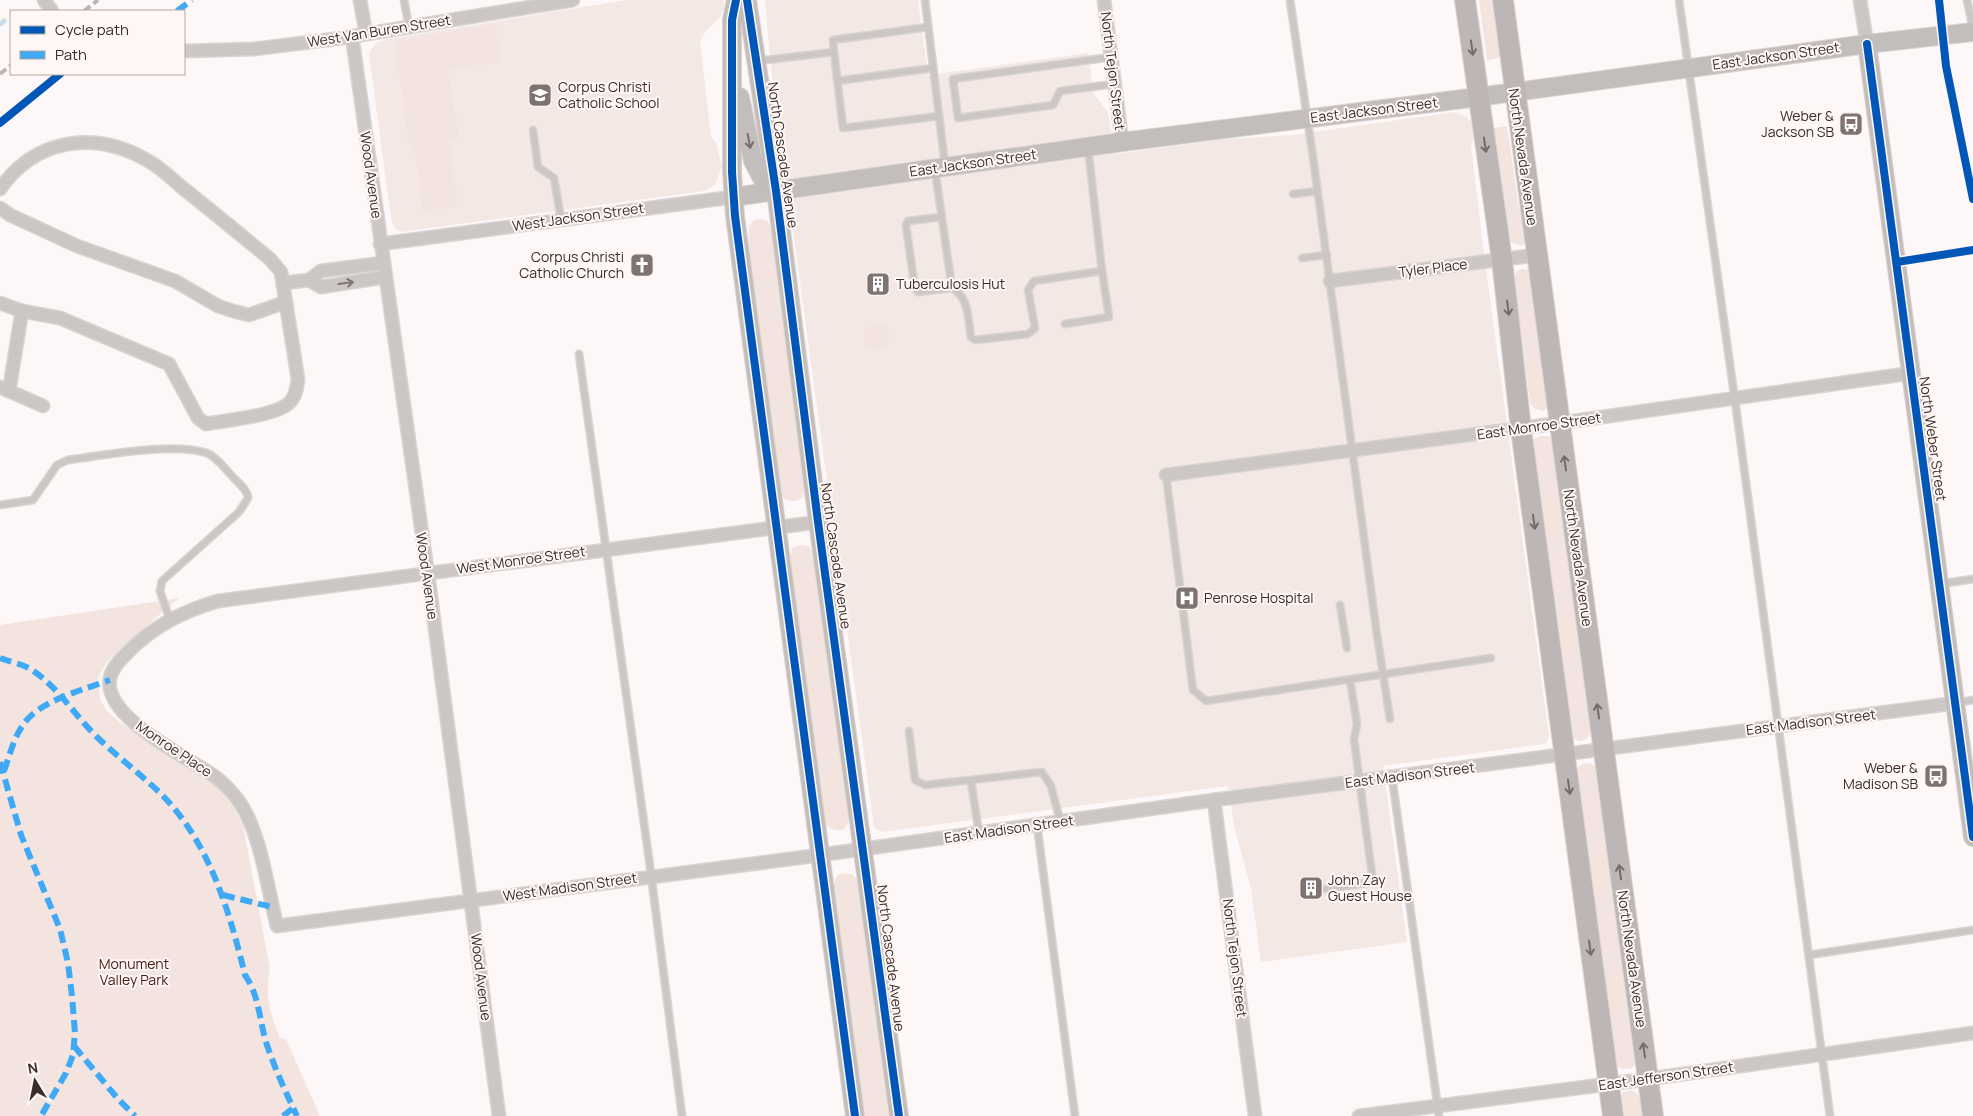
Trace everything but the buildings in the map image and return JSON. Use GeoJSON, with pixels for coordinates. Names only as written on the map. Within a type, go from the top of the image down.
{"type":"FeatureCollection","features":[{"type":"Feature","properties":{"kind":"main road"},"geometry":{"type":"LineString","coordinates":[[736,0],[732,20],[733,197],[775,528],[854,1116]]}},
{"type":"Feature","properties":{"kind":"main road","name":"North Cascade Avenue"},"geometry":{"type":"LineString","coordinates":[[747,0],[776,191],[818,522],[899,1116]]}},
{"type":"Feature","properties":{"kind":"main road"},"geometry":{"type":"LineString","coordinates":[[1465,0],[1502,260],[1522,429],[1613,1116]]}},
{"type":"Feature","properties":{"kind":"main road","name":"North Nevada Avenue"},"geometry":{"type":"LineString","coordinates":[[1503,0],[1653,1116]]}},
{"type":"Feature","properties":{"kind":"main road","name":"East Jackson Street"},"geometry":{"type":"LineString","coordinates":[[776,191],[1122,142],[1478,97],[1973,30]]}},
{"type":"Feature","properties":{"kind":"main road","name":"North Weber Street"},"geometry":{"type":"LineString","coordinates":[[1867,44],[1940,584],[1964,702],[1973,837]]}},
{"type":"Feature","properties":{"kind":"main road"},"geometry":{"type":"LineString","coordinates":[[732,59],[753,161],[762,180],[776,191]]}},
{"type":"Feature","properties":{"kind":"main road","name":"West Jackson Street"},"geometry":{"type":"LineString","coordinates":[[733,197],[776,191]]}},
{"type":"Feature","properties":{"kind":"street"},"geometry":{"type":"LineString","coordinates":[[360,0],[366,34]]}},
{"type":"Feature","properties":{"kind":"street","name":"West Van Buren Street"},"geometry":{"type":"LineString","coordinates":[[185,51],[254,48],[352,36],[573,0]]}},
{"type":"Feature","properties":{"kind":"street","name":"North Tejon Street"},"geometry":{"type":"LineString","coordinates":[[1104,0],[1122,142]]}},
{"type":"Feature","properties":{"kind":"street","name":"North Weber Street"},"geometry":{"type":"LineString","coordinates":[[1860,0],[1867,44]]}},
{"type":"Feature","properties":{"kind":"street","name":"Wood Avenue"},"geometry":{"type":"LineString","coordinates":[[352,36],[427,573],[499,1116]]}},
{"type":"Feature","properties":{"kind":"street"},"geometry":{"type":"LineString","coordinates":[[0,189],[8,178],[46,151],[75,143],[111,144],[147,160],[270,259],[281,272],[298,379],[296,392],[291,401],[276,412],[206,424],[198,418],[168,364],[60,318],[22,311],[0,303]]}},
{"type":"Feature","properties":{"kind":"street","name":"West Jackson Street"},"geometry":{"type":"LineString","coordinates":[[380,244],[733,197]]}},
{"type":"Feature","properties":{"kind":"street"},"geometry":{"type":"LineString","coordinates":[[0,208],[10,215],[77,246],[174,282],[218,306],[233,311],[249,315],[286,302]]}},
{"type":"Feature","properties":{"kind":"street","name":"Tyler Place"},"geometry":{"type":"LineString","coordinates":[[1330,281],[1537,255]]}},
{"type":"Feature","properties":{"kind":"street"},"geometry":{"type":"LineString","coordinates":[[283,283],[309,280],[321,271],[383,263]]}},
{"type":"Feature","properties":{"kind":"street"},"geometry":{"type":"LineString","coordinates":[[309,280],[321,287],[385,277]]}},
{"type":"Feature","properties":{"kind":"street"},"geometry":{"type":"LineString","coordinates":[[22,311],[5,389],[43,406]]}},
{"type":"Feature","properties":{"kind":"street","name":"East Monroe Street"},"geometry":{"type":"LineString","coordinates":[[1166,475],[1522,429],[1912,373]]}},
{"type":"Feature","properties":{"kind":"street","name":"West Monroe Street"},"geometry":{"type":"LineString","coordinates":[[196,607],[218,601],[818,522]]}},
{"type":"Feature","properties":{"kind":"street","name":"Monroe Place"},"geometry":{"type":"LineString","coordinates":[[196,607],[148,634],[118,662],[110,680],[111,692],[116,703],[128,717],[151,736],[215,776],[238,801],[255,834],[277,926]]}},
{"type":"Feature","properties":{"kind":"street","name":"East Madison Street"},"geometry":{"type":"LineString","coordinates":[[864,849],[1214,800],[1964,702]]}},
{"type":"Feature","properties":{"kind":"street","name":"North Tejon Street"},"geometry":{"type":"LineString","coordinates":[[1214,800],[1255,1116]]}},
{"type":"Feature","properties":{"kind":"street","name":"West Madison Street"},"geometry":{"type":"LineString","coordinates":[[277,926],[864,849]]}},
{"type":"Feature","properties":{"kind":"street","name":"East Jefferson Street"},"geometry":{"type":"LineString","coordinates":[[1359,1116],[1438,1111],[1608,1084],[1973,1033]]}},
{"type":"Feature","properties":{"kind":"lane"},"geometry":{"type":"LineString","coordinates":[[404,0],[409,27]]}},
{"type":"Feature","properties":{"kind":"lane"},"geometry":{"type":"LineString","coordinates":[[924,0],[939,116],[942,217],[952,288]]}},
{"type":"Feature","properties":{"kind":"lane"},"geometry":{"type":"LineString","coordinates":[[1290,0],[1308,118],[1390,720]]}},
{"type":"Feature","properties":{"kind":"lane"},"geometry":{"type":"LineString","coordinates":[[1679,0],[1830,1116]]}},
{"type":"Feature","properties":{"kind":"lane"},"geometry":{"type":"LineString","coordinates":[[1967,0],[1973,30]]}},
{"type":"Feature","properties":{"kind":"lane"},"geometry":{"type":"LineString","coordinates":[[928,27],[832,40],[844,128],[939,116]]}},
{"type":"Feature","properties":{"kind":"lane"},"geometry":{"type":"LineString","coordinates":[[757,61],[834,52]]}},
{"type":"Feature","properties":{"kind":"lane"},"geometry":{"type":"LineString","coordinates":[[1111,56],[953,80],[958,118],[1053,105],[1060,92],[1115,84]]}},
{"type":"Feature","properties":{"kind":"lane"},"geometry":{"type":"LineString","coordinates":[[838,81],[933,68]]}},
{"type":"Feature","properties":{"kind":"lane"},"geometry":{"type":"LineString","coordinates":[[533,130],[538,168],[554,178],[561,220]]}},
{"type":"Feature","properties":{"kind":"lane"},"geometry":{"type":"LineString","coordinates":[[1065,324],[1109,317],[1088,147]]}},
{"type":"Feature","properties":{"kind":"lane"},"geometry":{"type":"LineString","coordinates":[[1293,194],[1318,191]]}},
{"type":"Feature","properties":{"kind":"lane"},"geometry":{"type":"LineString","coordinates":[[942,217],[908,221],[906,225],[915,289],[918,292],[952,288],[959,292],[964,297],[971,337],[975,340],[1028,334],[1038,328],[1028,290],[1034,281],[1102,271]]}},
{"type":"Feature","properties":{"kind":"lane"},"geometry":{"type":"LineString","coordinates":[[1302,258],[1327,255]]}},
{"type":"Feature","properties":{"kind":"lane"},"geometry":{"type":"LineString","coordinates":[[579,354],[682,1116]]}},
{"type":"Feature","properties":{"kind":"lane"},"geometry":{"type":"LineString","coordinates":[[0,505],[33,500],[57,464],[68,460],[156,449],[194,451],[209,454],[220,462],[246,491],[248,498],[239,512],[162,581],[160,591],[170,620]]}},
{"type":"Feature","properties":{"kind":"lane"},"geometry":{"type":"LineString","coordinates":[[1166,475],[1193,690],[1206,702],[1492,658]]}},
{"type":"Feature","properties":{"kind":"lane"},"geometry":{"type":"LineString","coordinates":[[1940,584],[1973,579]]}},
{"type":"Feature","properties":{"kind":"lane"},"geometry":{"type":"LineString","coordinates":[[1340,605],[1347,648]]}},
{"type":"Feature","properties":{"kind":"lane"},"geometry":{"type":"LineString","coordinates":[[1326,889],[1374,882],[1354,739],[1357,724],[1350,680]]}},
{"type":"Feature","properties":{"kind":"lane"},"geometry":{"type":"LineString","coordinates":[[909,731],[915,780],[925,785],[1042,772],[1050,786],[1060,822]]}},
{"type":"Feature","properties":{"kind":"lane"},"geometry":{"type":"LineString","coordinates":[[1392,777],[1438,1111]]}},
{"type":"Feature","properties":{"kind":"lane"},"geometry":{"type":"LineString","coordinates":[[971,780],[979,833]]}},
{"type":"Feature","properties":{"kind":"lane"},"geometry":{"type":"LineString","coordinates":[[1037,825],[1075,1116]]}},
{"type":"Feature","properties":{"kind":"lane"},"geometry":{"type":"LineString","coordinates":[[1809,955],[1973,930]]}},
{"type":"Feature","properties":{"kind":"shaded area","name":"Corpus Christi Catholic School"},"geometry":{"type":"Polygon","coordinates":[[[626,0],[724,0],[724,9],[720,17],[705,32],[700,41],[711,136],[717,145],[722,167],[715,185],[704,191],[401,232],[395,229],[391,219],[369,54],[376,43],[387,39],[626,0]]]}},
{"type":"Feature","properties":{"kind":"shaded area","name":"Penrose Hospital"},"geometry":{"type":"Polygon","coordinates":[[[765,0],[918,0],[928,75],[1088,53],[1094,94],[1108,112],[1115,154],[1226,139],[1292,135],[1455,112],[1471,121],[1474,138],[1471,144],[1483,246],[1549,736],[1546,743],[1543,744],[1383,766],[1407,942],[1261,962],[1251,889],[1234,826],[1228,786],[882,832],[874,828],[771,68],[765,0]]]}},
{"type":"Feature","properties":{"kind":"green space"},"geometry":{"type":"Polygon","coordinates":[[[1479,0],[1495,0],[1503,57],[1487,60],[1479,0]]]}},
{"type":"Feature","properties":{"kind":"green space"},"geometry":{"type":"Polygon","coordinates":[[[495,24],[502,61],[448,70],[459,138],[449,140],[458,206],[423,211],[414,145],[409,145],[395,41],[495,24]]]}},
{"type":"Feature","properties":{"kind":"green space"},"geometry":{"type":"Polygon","coordinates":[[[1507,126],[1519,208],[1531,231],[1529,239],[1524,245],[1515,244],[1508,238],[1493,128],[1507,126]]]}},
{"type":"Feature","properties":{"kind":"green space"},"geometry":{"type":"Polygon","coordinates":[[[754,220],[768,221],[771,227],[805,490],[802,498],[795,501],[787,500],[780,495],[748,252],[749,226],[754,220]]]}},
{"type":"Feature","properties":{"kind":"green space"},"geometry":{"type":"Polygon","coordinates":[[[1521,269],[1529,269],[1537,276],[1550,407],[1543,411],[1535,409],[1530,403],[1514,278],[1516,272],[1521,269]]]}},
{"type":"Feature","properties":{"kind":"green space"},"geometry":{"type":"Polygon","coordinates":[[[877,324],[886,328],[890,337],[886,346],[877,350],[868,346],[864,337],[868,328],[877,324]]]}},
{"type":"Feature","properties":{"kind":"green space"},"geometry":{"type":"Polygon","coordinates":[[[1540,436],[1548,436],[1555,440],[1592,731],[1583,741],[1574,739],[1571,736],[1531,445],[1534,439],[1540,436]]]}},
{"type":"Feature","properties":{"kind":"green space"},"geometry":{"type":"Polygon","coordinates":[[[808,546],[813,552],[849,816],[848,823],[843,830],[832,829],[824,822],[789,558],[793,547],[808,546]]]}},
{"type":"Feature","properties":{"kind":"green space","name":"Monument Valley Park"},"geometry":{"type":"Polygon","coordinates":[[[179,598],[107,662],[98,679],[100,700],[108,712],[121,723],[217,787],[232,805],[243,825],[270,968],[268,996],[273,1020],[280,1038],[286,1039],[320,1116],[0,1116],[0,625],[179,598]]]}},
{"type":"Feature","properties":{"kind":"green space"},"geometry":{"type":"Polygon","coordinates":[[[1585,763],[1592,764],[1598,769],[1637,1062],[1629,1069],[1618,1067],[1614,1063],[1575,774],[1579,766],[1585,763]]]}},
{"type":"Feature","properties":{"kind":"green space"},"geometry":{"type":"Polygon","coordinates":[[[844,873],[852,874],[858,880],[889,1116],[864,1116],[833,884],[838,875],[844,873]]]}},
{"type":"Feature","properties":{"kind":"green space"},"geometry":{"type":"Polygon","coordinates":[[[1630,1090],[1640,1097],[1644,1116],[1621,1116],[1619,1100],[1623,1092],[1630,1090]]]}},
{"type":"Feature","properties":{"kind":"waterway"},"geometry":{"type":"LineString","coordinates":[[0,24],[4,21]]}},
{"type":"Feature","properties":{"kind":"railway"},"geometry":{"type":"LineString","coordinates":[[85,10],[98,0]]}},
{"type":"Feature","properties":{"kind":"railway"},"geometry":{"type":"LineString","coordinates":[[0,74],[10,66]]}},
{"type":"Feature","properties":{"kind":"marked path"},"geometry":{"type":"LineString","coordinates":[[178,10],[192,0]]}},
{"type":"Feature","properties":{"kind":"marked path"},"geometry":{"type":"LineString","coordinates":[[0,658],[28,668],[59,693],[98,738],[158,791],[176,810],[191,831],[215,877],[224,901],[245,975],[254,992],[267,1045],[297,1116]]}},
{"type":"Feature","properties":{"kind":"marked path"},"geometry":{"type":"LineString","coordinates":[[4,771],[11,749],[21,728],[37,711],[74,692],[110,680]]}},
{"type":"Feature","properties":{"kind":"marked path"},"geometry":{"type":"LineString","coordinates":[[0,762],[21,835],[60,929],[68,963],[72,996],[75,1033],[73,1055],[66,1073],[41,1116]]}},
{"type":"Feature","properties":{"kind":"marked path"},"geometry":{"type":"LineString","coordinates":[[223,895],[272,907]]}},
{"type":"Feature","properties":{"kind":"marked path"},"geometry":{"type":"LineString","coordinates":[[74,1046],[118,1099],[135,1116]]}},
{"type":"Feature","properties":{"kind":"marked path"},"geometry":{"type":"LineString","coordinates":[[283,1116],[293,1108]]}},
{"type":"Feature","properties":{"kind":"cycle path"},"geometry":{"type":"LineString","coordinates":[[736,0],[732,20],[732,172],[735,216],[855,1116]]}},
{"type":"Feature","properties":{"kind":"cycle path"},"geometry":{"type":"LineString","coordinates":[[747,0],[776,191],[818,522],[899,1116]]}},
{"type":"Feature","properties":{"kind":"cycle path"},"geometry":{"type":"LineString","coordinates":[[1939,0],[1946,66],[1973,199]]}},
{"type":"Feature","properties":{"kind":"cycle path"},"geometry":{"type":"LineString","coordinates":[[1867,44],[1973,837]]}},
{"type":"Feature","properties":{"kind":"cycle path"},"geometry":{"type":"LineString","coordinates":[[0,123],[59,75]]}},
{"type":"Feature","properties":{"kind":"cycle path"},"geometry":{"type":"LineString","coordinates":[[1897,262],[1973,250]]}},
{"type":"Feature","properties":{"kind":"place","name":"Corpus Christi Catholic School"},"geometry":{"type":"Point","coordinates":[540,95]}},
{"type":"Feature","properties":{"kind":"place","name":"Weber & Jackson SB"},"geometry":{"type":"Point","coordinates":[1851,124]}},
{"type":"Feature","properties":{"kind":"place","name":"Corpus Christi Catholic Church"},"geometry":{"type":"Point","coordinates":[642,265]}},
{"type":"Feature","properties":{"kind":"place","name":"Tuberculosis Hut"},"geometry":{"type":"Point","coordinates":[878,284]}},
{"type":"Feature","properties":{"kind":"place","name":"Penrose Hospital"},"geometry":{"type":"Point","coordinates":[1187,598]}},
{"type":"Feature","properties":{"kind":"place","name":"Weber & Madison SB"},"geometry":{"type":"Point","coordinates":[1936,776]}},
{"type":"Feature","properties":{"kind":"place","name":"John Zay Guest House"},"geometry":{"type":"Point","coordinates":[1311,888]}}]}
